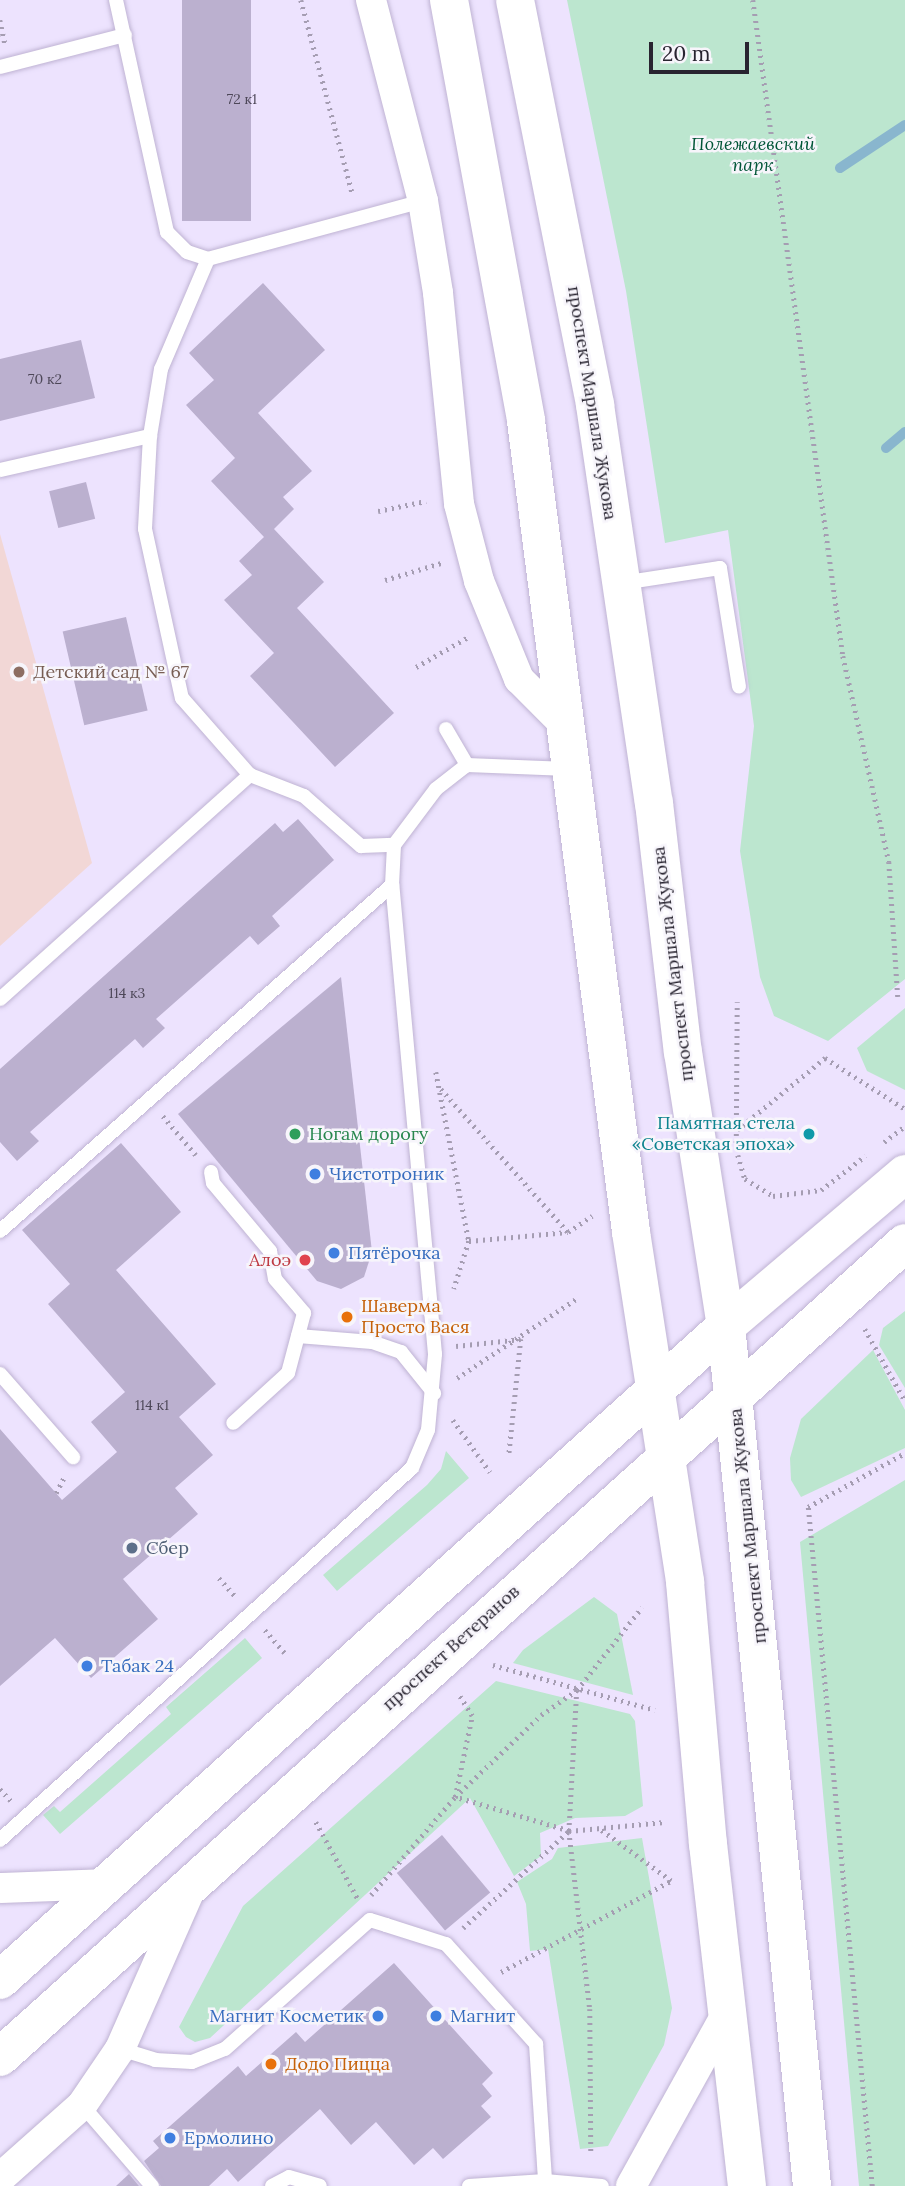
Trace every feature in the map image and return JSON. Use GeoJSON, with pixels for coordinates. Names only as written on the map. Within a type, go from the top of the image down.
{"type":"FeatureCollection","features":[{"type":"Feature","properties":{"kind":"main road"},"geometry":{"type":"LineString","coordinates":[[449,0],[526,421],[568,728],[631,1232],[653,1391],[667,1456],[685,1582],[727,2013],[747,2186]]}},
{"type":"Feature","properties":{"kind":"main road","name":"проспект Маршала Жукова"},"geometry":{"type":"LineString","coordinates":[[515,0],[592,392],[654,803],[683,1052],[726,1326],[812,2186]]}},
{"type":"Feature","properties":{"kind":"main road"},"geometry":{"type":"LineString","coordinates":[[0,1980],[653,1391],[905,1174]]}},
{"type":"Feature","properties":{"kind":"main road","name":"проспект Ветеранов"},"geometry":{"type":"LineString","coordinates":[[0,2057],[905,1243]]}},
{"type":"Feature","properties":{"kind":"street"},"geometry":{"type":"LineString","coordinates":[[371,0],[423,201],[438,293],[459,504],[479,581],[519,680],[568,728]]}},
{"type":"Feature","properties":{"kind":"street"},"geometry":{"type":"LineString","coordinates":[[0,1888],[107,1884]]}},
{"type":"Feature","properties":{"kind":"street"},"geometry":{"type":"LineString","coordinates":[[0,2178],[82,2105],[120,2049],[192,1886]]}},
{"type":"Feature","properties":{"kind":"street"},"geometry":{"type":"LineString","coordinates":[[631,2186],[727,2013]]}},
{"type":"Feature","properties":{"kind":"lane"},"geometry":{"type":"LineString","coordinates":[[116,0],[167,232],[187,253],[208,259],[423,201]]}},
{"type":"Feature","properties":{"kind":"lane"},"geometry":{"type":"LineString","coordinates":[[0,67],[125,35]]}},
{"type":"Feature","properties":{"kind":"lane"},"geometry":{"type":"LineString","coordinates":[[208,259],[161,369],[149,436],[145,530],[182,698],[250,775],[304,796],[361,846],[394,845]]}},
{"type":"Feature","properties":{"kind":"lane"},"geometry":{"type":"LineString","coordinates":[[0,470],[149,436]]}},
{"type":"Feature","properties":{"kind":"lane"},"geometry":{"type":"LineString","coordinates":[[621,583],[720,568],[739,686]]}},
{"type":"Feature","properties":{"kind":"lane"},"geometry":{"type":"LineString","coordinates":[[446,729],[467,765]]}},
{"type":"Feature","properties":{"kind":"lane"},"geometry":{"type":"LineString","coordinates":[[0,1840],[412,1468],[428,1430],[434,1393],[435,1349],[391,886],[394,845],[436,789],[467,765],[573,769]]}},
{"type":"Feature","properties":{"kind":"lane"},"geometry":{"type":"LineString","coordinates":[[0,999],[250,775]]}},
{"type":"Feature","properties":{"kind":"lane"},"geometry":{"type":"LineString","coordinates":[[0,1231],[391,886]]}},
{"type":"Feature","properties":{"kind":"lane"},"geometry":{"type":"LineString","coordinates":[[211,1172],[213,1183],[270,1251],[275,1279],[304,1313],[288,1373],[233,1423]]}},
{"type":"Feature","properties":{"kind":"lane"},"geometry":{"type":"LineString","coordinates":[[298,1336],[372,1342],[401,1352],[434,1393]]}},
{"type":"Feature","properties":{"kind":"lane"},"geometry":{"type":"LineString","coordinates":[[0,1374],[73,1457]]}},
{"type":"Feature","properties":{"kind":"lane"},"geometry":{"type":"LineString","coordinates":[[120,2049],[155,2060],[192,2062],[225,2049],[370,1920],[446,1944],[536,2044],[545,2181]]}},
{"type":"Feature","properties":{"kind":"lane"},"geometry":{"type":"LineString","coordinates":[[82,2105],[152,2186]]}},
{"type":"Feature","properties":{"kind":"lane"},"geometry":{"type":"LineString","coordinates":[[272,2186],[289,2177],[320,2186]]}},
{"type":"Feature","properties":{"kind":"lane"},"geometry":{"type":"LineString","coordinates":[[469,2186],[545,2181],[602,2186]]}},
{"type":"Feature","properties":{"kind":"path"},"geometry":{"type":"LineString","coordinates":[[301,0],[351,188]]}},
{"type":"Feature","properties":{"kind":"path"},"geometry":{"type":"LineString","coordinates":[[753,0],[843,656],[889,862],[898,997]]}},
{"type":"Feature","properties":{"kind":"path"},"geometry":{"type":"LineString","coordinates":[[379,511],[431,500]]}},
{"type":"Feature","properties":{"kind":"path"},"geometry":{"type":"LineString","coordinates":[[385,580],[449,561]]}},
{"type":"Feature","properties":{"kind":"path"},"geometry":{"type":"LineString","coordinates":[[416,667],[476,633]]}},
{"type":"Feature","properties":{"kind":"path"},"geometry":{"type":"LineString","coordinates":[[737,1002],[736,1131],[745,1179],[773,1196],[821,1190],[905,1126]]}},
{"type":"Feature","properties":{"kind":"path"},"geometry":{"type":"LineString","coordinates":[[736,1131],[825,1058],[905,1109]]}},
{"type":"Feature","properties":{"kind":"path"},"geometry":{"type":"LineString","coordinates":[[434,1061],[469,1241],[568,1232],[598,1212],[631,1232]]}},
{"type":"Feature","properties":{"kind":"path"},"geometry":{"type":"LineString","coordinates":[[439,1087],[568,1232]]}},
{"type":"Feature","properties":{"kind":"path"},"geometry":{"type":"LineString","coordinates":[[170,1124],[180,1136]]}},
{"type":"Feature","properties":{"kind":"path"},"geometry":{"type":"LineString","coordinates":[[490,1472],[434,1393],[520,1339],[576,1299]]}},
{"type":"Feature","properties":{"kind":"path"},"geometry":{"type":"LineString","coordinates":[[865,1329],[905,1401]]}},
{"type":"Feature","properties":{"kind":"path"},"geometry":{"type":"LineString","coordinates":[[509,1455],[520,1339]]}},
{"type":"Feature","properties":{"kind":"path"},"geometry":{"type":"LineString","coordinates":[[872,2186],[808,1507],[905,1453]]}},
{"type":"Feature","properties":{"kind":"path"},"geometry":{"type":"LineString","coordinates":[[370,1920],[369,1898],[455,1797],[541,1714],[577,1690],[642,1606]]}},
{"type":"Feature","properties":{"kind":"path"},"geometry":{"type":"LineString","coordinates":[[262,1627],[285,1653]]}},
{"type":"Feature","properties":{"kind":"path"},"geometry":{"type":"LineString","coordinates":[[493,1665],[655,1710]]}},
{"type":"Feature","properties":{"kind":"path"},"geometry":{"type":"LineString","coordinates":[[577,1690],[569,1831],[590,2009],[592,2153]]}},
{"type":"Feature","properties":{"kind":"path"},"geometry":{"type":"LineString","coordinates":[[455,1797],[472,1717],[460,1695]]}},
{"type":"Feature","properties":{"kind":"path"},"geometry":{"type":"LineString","coordinates":[[455,1797],[569,1831],[665,1822]]}},
{"type":"Feature","properties":{"kind":"path"},"geometry":{"type":"LineString","coordinates":[[316,1822],[370,1920]]}},
{"type":"Feature","properties":{"kind":"path"},"geometry":{"type":"LineString","coordinates":[[481,1982],[671,1881],[598,1828]]}},
{"type":"Feature","properties":{"kind":"path"},"geometry":{"type":"LineString","coordinates":[[446,1944],[569,1831]]}},
{"type":"Feature","properties":{"kind":"shaded area","name":"Детский сад № 67"},"geometry":{"type":"Polygon","coordinates":[[[0,534],[92,863],[0,946],[0,534]]]}},
{"type":"Feature","properties":{"kind":"green space","name":"Полежаевский парк"},"geometry":{"type":"Polygon","coordinates":[[[567,0],[905,0],[905,979],[828,1041],[774,1016],[760,977],[740,851],[754,726],[728,530],[665,543],[626,291],[567,0]]]}},
{"type":"Feature","properties":{"kind":"green space"},"geometry":{"type":"Polygon","coordinates":[[[905,1008],[905,1090],[867,1071],[857,1048],[905,1008]]]}},
{"type":"Feature","properties":{"kind":"green space"},"geometry":{"type":"Polygon","coordinates":[[[905,1311],[905,1388],[879,1345],[883,1328],[905,1311]]]}},
{"type":"Feature","properties":{"kind":"green space"},"geometry":{"type":"Polygon","coordinates":[[[873,1350],[905,1410],[905,1448],[801,1497],[791,1480],[790,1458],[801,1419],[873,1350]]]}},
{"type":"Feature","properties":{"kind":"green space"},"geometry":{"type":"Polygon","coordinates":[[[446,1451],[469,1478],[337,1591],[323,1575],[427,1485],[441,1469],[446,1451]]]}},
{"type":"Feature","properties":{"kind":"green space"},"geometry":{"type":"Polygon","coordinates":[[[905,1480],[905,2186],[859,2186],[800,1542],[905,1480]]]}},
{"type":"Feature","properties":{"kind":"green space"},"geometry":{"type":"Polygon","coordinates":[[[594,1597],[617,1614],[633,1695],[513,1663],[523,1650],[594,1597]]]}},
{"type":"Feature","properties":{"kind":"green space"},"geometry":{"type":"Polygon","coordinates":[[[245,1638],[262,1658],[60,1834],[43,1815],[54,1806],[60,1812],[171,1714],[166,1707],[245,1638]]]}},
{"type":"Feature","properties":{"kind":"green space"},"geometry":{"type":"Polygon","coordinates":[[[496,1681],[630,1714],[635,1721],[643,1806],[625,1816],[575,1818],[540,1833],[541,1856],[514,1876],[470,1798],[210,2038],[195,2042],[186,2037],[179,2027],[243,1906],[496,1681]]]}},
{"type":"Feature","properties":{"kind":"green space"},"geometry":{"type":"Polygon","coordinates":[[[642,1838],[672,2008],[664,2045],[608,2146],[580,2149],[548,1949],[530,1951],[526,1904],[517,1882],[552,1859],[558,1848],[642,1838]]]}},
{"type":"Feature","properties":{"kind":"building"},"geometry":{"type":"Polygon","coordinates":[[[182,0],[251,0],[251,221],[182,221],[182,0]]]}},
{"type":"Feature","properties":{"kind":"building"},"geometry":{"type":"Polygon","coordinates":[[[263,283],[325,350],[258,413],[312,471],[283,497],[294,509],[274,529],[324,582],[297,608],[394,713],[335,767],[250,676],[274,653],[224,600],[252,575],[239,561],[264,537],[211,481],[235,458],[186,405],[214,380],[189,353],[263,283]]]}},
{"type":"Feature","properties":{"kind":"building"},"geometry":{"type":"Polygon","coordinates":[[[81,340],[95,398],[0,421],[0,359],[81,340]]]}},
{"type":"Feature","properties":{"kind":"building"},"geometry":{"type":"Polygon","coordinates":[[[86,482],[95,519],[58,528],[49,491],[86,482]]]}},
{"type":"Feature","properties":{"kind":"building"},"geometry":{"type":"Polygon","coordinates":[[[126,617],[148,711],[84,725],[63,632],[126,617]]]}},
{"type":"Feature","properties":{"kind":"building"},"geometry":{"type":"Polygon","coordinates":[[[298,819],[334,860],[272,916],[280,926],[258,945],[250,936],[156,1019],[165,1028],[143,1048],[135,1039],[30,1132],[39,1141],[17,1161],[0,1142],[0,1069],[275,823],[283,832],[298,819]]]}},
{"type":"Feature","properties":{"kind":"building"},"geometry":{"type":"Polygon","coordinates":[[[341,977],[372,1252],[364,1277],[341,1289],[317,1281],[178,1114],[341,977]]]}},
{"type":"Feature","properties":{"kind":"building"},"geometry":{"type":"Polygon","coordinates":[[[121,1143],[181,1212],[116,1270],[216,1384],[179,1417],[213,1455],[175,1488],[198,1514],[123,1579],[158,1619],[91,1678],[55,1638],[0,1686],[0,1429],[62,1500],[117,1452],[91,1422],[125,1392],[48,1304],[70,1284],[22,1230],[121,1143]]]}},
{"type":"Feature","properties":{"kind":"building"},"geometry":{"type":"Polygon","coordinates":[[[442,1835],[490,1892],[445,1930],[397,1873],[442,1835]]]}},
{"type":"Feature","properties":{"kind":"building"},"geometry":{"type":"Polygon","coordinates":[[[394,1963],[493,2073],[482,2084],[492,2096],[481,2106],[491,2117],[443,2159],[433,2148],[414,2165],[376,2122],[351,2145],[320,2109],[238,2182],[227,2169],[209,2186],[161,2186],[144,2161],[159,2148],[153,2141],[238,2066],[246,2076],[296,2032],[305,2042],[394,1963]]]}},
{"type":"Feature","properties":{"kind":"building"},"geometry":{"type":"Polygon","coordinates":[[[129,2174],[139,2186],[116,2186],[129,2174]]]}},
{"type":"Feature","properties":{"kind":"waterway"},"geometry":{"type":"LineString","coordinates":[[840,168],[905,125]]}},
{"type":"Feature","properties":{"kind":"waterway"},"geometry":{"type":"LineString","coordinates":[[886,448],[905,432]]}},
{"type":"Feature","properties":{"kind":"place","name":"Детский сад № 67"},"geometry":{"type":"Point","coordinates":[19,672]}},
{"type":"Feature","properties":{"kind":"place","name":"Ногам дорогу"},"geometry":{"type":"Point","coordinates":[295,1134]}},
{"type":"Feature","properties":{"kind":"place","name":"Памятная стела «Советская эпоха»"},"geometry":{"type":"Point","coordinates":[809,1134]}},
{"type":"Feature","properties":{"kind":"place","name":"Чистотроник"},"geometry":{"type":"Point","coordinates":[315,1174]}},
{"type":"Feature","properties":{"kind":"place","name":"Пятёрочка"},"geometry":{"type":"Point","coordinates":[334,1253]}},
{"type":"Feature","properties":{"kind":"place","name":"Алоэ"},"geometry":{"type":"Point","coordinates":[305,1260]}},
{"type":"Feature","properties":{"kind":"place","name":"Шаверма Просто Вася"},"geometry":{"type":"Point","coordinates":[347,1317]}},
{"type":"Feature","properties":{"kind":"place","name":"Сбер"},"geometry":{"type":"Point","coordinates":[132,1548]}},
{"type":"Feature","properties":{"kind":"place","name":"Табак 24"},"geometry":{"type":"Point","coordinates":[87,1666]}},
{"type":"Feature","properties":{"kind":"place","name":"Магнит Косметик"},"geometry":{"type":"Point","coordinates":[378,2016]}},
{"type":"Feature","properties":{"kind":"place","name":"Магнит"},"geometry":{"type":"Point","coordinates":[436,2016]}},
{"type":"Feature","properties":{"kind":"place","name":"Додо Пицца"},"geometry":{"type":"Point","coordinates":[271,2064]}},
{"type":"Feature","properties":{"kind":"place","name":"Ермолино"},"geometry":{"type":"Point","coordinates":[170,2138]}}]}
